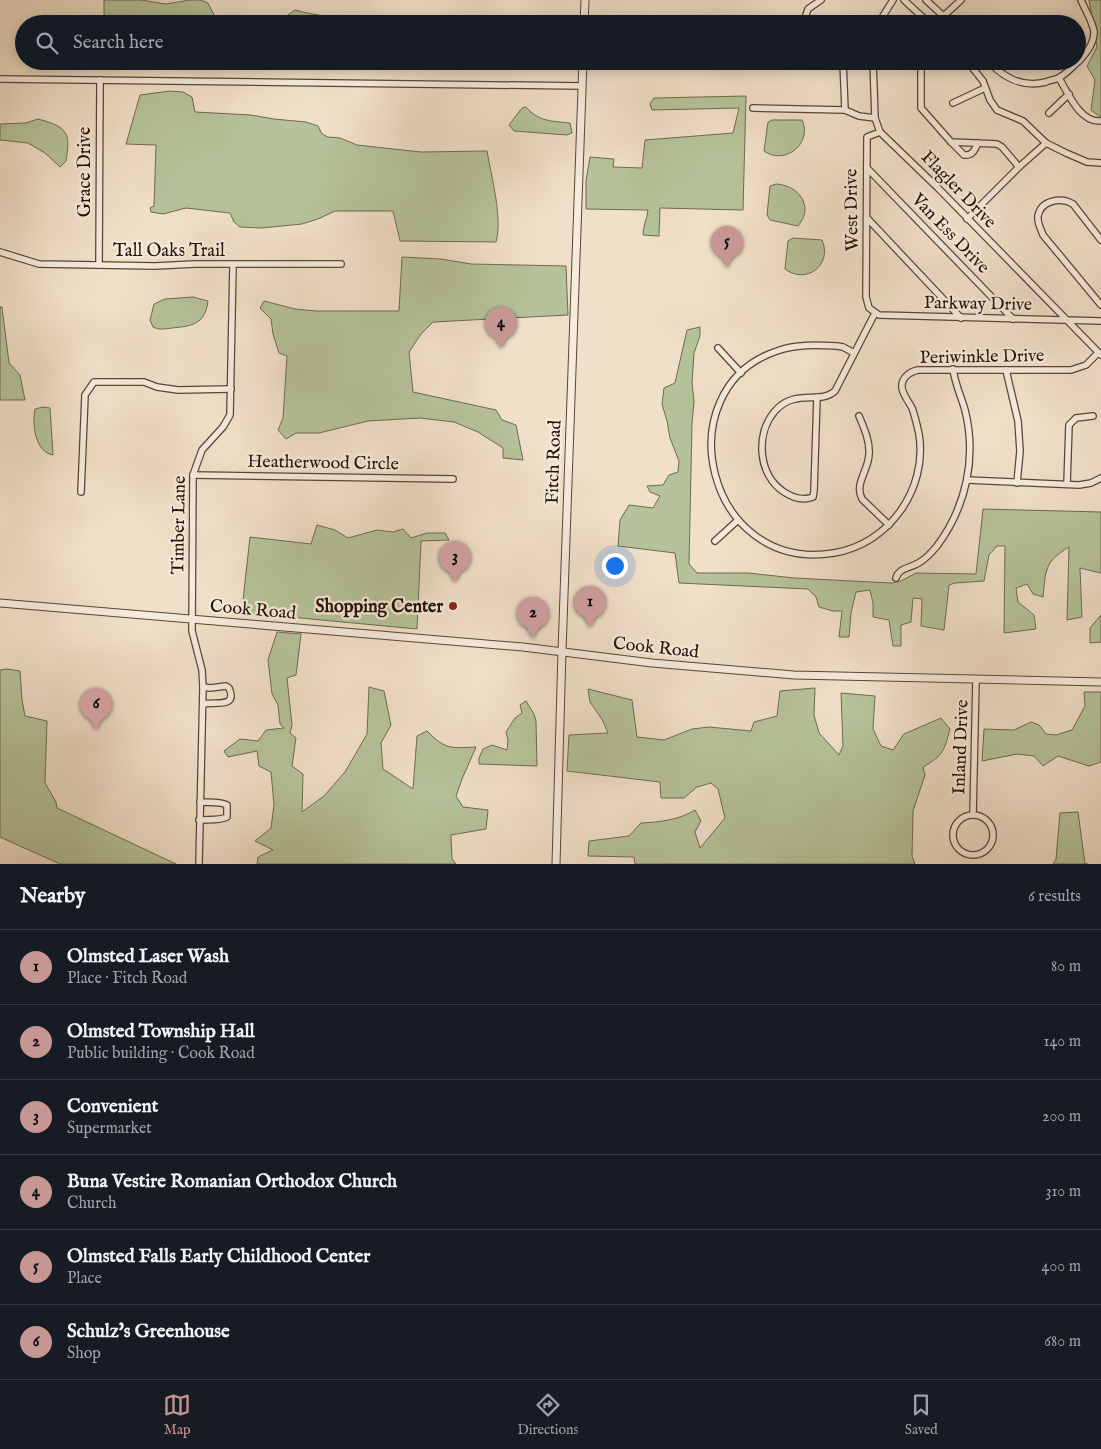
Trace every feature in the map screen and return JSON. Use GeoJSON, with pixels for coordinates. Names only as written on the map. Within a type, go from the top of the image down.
{"type":"FeatureCollection","features":[{"type":"Feature","properties":{"kind":"street"},"geometry":{"type":"LineString","coordinates":[[584,15],[585,0]]}},
{"type":"Feature","properties":{"kind":"street"},"geometry":{"type":"LineString","coordinates":[[806,15],[808,9],[821,0]]}},
{"type":"Feature","properties":{"kind":"street"},"geometry":{"type":"LineString","coordinates":[[884,15],[893,0]]}},
{"type":"Feature","properties":{"kind":"street"},"geometry":{"type":"LineString","coordinates":[[904,0],[920,15]]}},
{"type":"Feature","properties":{"kind":"street"},"geometry":{"type":"LineString","coordinates":[[926,0],[944,15],[961,0]]}},
{"type":"Feature","properties":{"kind":"street"},"geometry":{"type":"LineString","coordinates":[[1081,0],[1094,32],[1086,53]]}},
{"type":"Feature","properties":{"kind":"street","name":"Fitch Road"},"geometry":{"type":"LineString","coordinates":[[556,864],[583,70]]}},
{"type":"Feature","properties":{"kind":"street"},"geometry":{"type":"LineString","coordinates":[[843,70],[845,110]]}},
{"type":"Feature","properties":{"kind":"street","name":"Flagler Drive"},"geometry":{"type":"LineString","coordinates":[[874,70],[875,118],[880,132],[1100,354]]}},
{"type":"Feature","properties":{"kind":"street"},"geometry":{"type":"LineString","coordinates":[[921,70],[921,108],[964,156],[972,153],[978,143]]}},
{"type":"Feature","properties":{"kind":"street"},"geometry":{"type":"LineString","coordinates":[[975,70],[983,81],[993,106],[1023,121],[1046,143],[1066,154],[1088,162],[1101,163]]}},
{"type":"Feature","properties":{"kind":"street"},"geometry":{"type":"LineString","coordinates":[[996,70],[1012,80],[1033,84],[1060,78],[1069,70]]}},
{"type":"Feature","properties":{"kind":"street"},"geometry":{"type":"LineString","coordinates":[[1060,78],[1081,112],[1095,122],[1101,121]]}},
{"type":"Feature","properties":{"kind":"street"},"geometry":{"type":"LineString","coordinates":[[0,79],[582,86]]}},
{"type":"Feature","properties":{"kind":"street","name":"Grace Drive"},"geometry":{"type":"LineString","coordinates":[[99,265],[100,80]]}},
{"type":"Feature","properties":{"kind":"street"},"geometry":{"type":"LineString","coordinates":[[953,103],[985,88]]}},
{"type":"Feature","properties":{"kind":"street"},"geometry":{"type":"LineString","coordinates":[[1049,113],[1069,94]]}},
{"type":"Feature","properties":{"kind":"street"},"geometry":{"type":"LineString","coordinates":[[753,108],[845,110],[859,116],[875,118]]}},
{"type":"Feature","properties":{"kind":"street","name":"West Drive"},"geometry":{"type":"LineString","coordinates":[[875,313],[868,308],[866,297],[866,158],[867,137],[880,132]]}},
{"type":"Feature","properties":{"kind":"street"},"geometry":{"type":"LineString","coordinates":[[951,142],[997,144],[1002,147],[1019,167]]}},
{"type":"Feature","properties":{"kind":"street"},"geometry":{"type":"LineString","coordinates":[[967,219],[1046,143]]}},
{"type":"Feature","properties":{"kind":"street","name":"Van Ess Drive"},"geometry":{"type":"LineString","coordinates":[[867,168],[1013,319]]}},
{"type":"Feature","properties":{"kind":"street"},"geometry":{"type":"LineString","coordinates":[[1101,240],[1073,204],[1062,199],[1048,203],[1038,215],[1038,223],[1043,235],[1101,306]]}},
{"type":"Feature","properties":{"kind":"street"},"geometry":{"type":"LineString","coordinates":[[867,218],[960,318]]}},
{"type":"Feature","properties":{"kind":"street","name":"Tall Oaks Trail"},"geometry":{"type":"LineString","coordinates":[[0,252],[39,264],[155,266],[195,264],[341,264]]}},
{"type":"Feature","properties":{"kind":"street","name":"Timber Lane"},"geometry":{"type":"LineString","coordinates":[[199,864],[203,687],[202,670],[192,631],[193,475],[202,450],[223,427],[230,415],[232,265]]}},
{"type":"Feature","properties":{"kind":"street"},"geometry":{"type":"LineString","coordinates":[[817,397],[815,487],[813,497],[807,499],[798,498],[778,489],[764,466],[763,442],[765,426],[776,410],[792,399],[827,396],[834,391],[875,313]]}},
{"type":"Feature","properties":{"kind":"street","name":"Parkway Drive"},"geometry":{"type":"LineString","coordinates":[[875,313],[879,315],[960,318],[1101,321]]}},
{"type":"Feature","properties":{"kind":"street","name":"Periwinkle Drive"},"geometry":{"type":"LineString","coordinates":[[854,353],[837,346],[801,346],[787,348],[763,357],[741,373],[729,387],[720,405],[713,426],[712,440],[713,469],[717,483],[726,503],[738,520],[756,536],[772,545],[793,552],[812,555],[833,553],[858,546],[879,534],[898,514],[910,496],[920,463],[919,433],[913,413],[903,391],[903,380],[910,372],[918,370],[1071,370],[1086,364],[1100,354]]}},
{"type":"Feature","properties":{"kind":"street"},"geometry":{"type":"LineString","coordinates":[[718,348],[741,373]]}},
{"type":"Feature","properties":{"kind":"street"},"geometry":{"type":"LineString","coordinates":[[896,578],[897,574],[903,569],[925,559],[937,545],[958,509],[967,480],[970,459],[969,431],[953,370]]}},
{"type":"Feature","properties":{"kind":"street"},"geometry":{"type":"LineString","coordinates":[[1006,370],[1018,421],[1020,451],[1017,482]]}},
{"type":"Feature","properties":{"kind":"street"},"geometry":{"type":"LineString","coordinates":[[81,492],[85,395],[94,382],[144,382],[157,387],[178,390],[231,389]]}},
{"type":"Feature","properties":{"kind":"street"},"geometry":{"type":"LineString","coordinates":[[859,416],[868,440],[870,455],[859,484],[860,493],[862,499],[889,525]]}},
{"type":"Feature","properties":{"kind":"street"},"geometry":{"type":"LineString","coordinates":[[1067,484],[1069,425],[1076,418],[1093,416]]}},
{"type":"Feature","properties":{"kind":"street","name":"Heatherwood Circle"},"geometry":{"type":"LineString","coordinates":[[193,475],[453,479]]}},
{"type":"Feature","properties":{"kind":"street"},"geometry":{"type":"LineString","coordinates":[[967,480],[1085,484],[1101,478]]}},
{"type":"Feature","properties":{"kind":"street"},"geometry":{"type":"LineString","coordinates":[[715,541],[738,520]]}},
{"type":"Feature","properties":{"kind":"street","name":"Cook Road"},"geometry":{"type":"LineString","coordinates":[[0,604],[192,618],[562,651],[652,663],[794,675],[1101,682]]}},
{"type":"Feature","properties":{"kind":"street","name":"Inland Drive"},"geometry":{"type":"LineString","coordinates":[[973,815],[976,680]]}},
{"type":"Feature","properties":{"kind":"street"},"geometry":{"type":"LineString","coordinates":[[203,687],[226,686],[229,688],[231,697],[225,704],[210,702],[203,704]]}},
{"type":"Feature","properties":{"kind":"street"},"geometry":{"type":"LineString","coordinates":[[199,820],[212,818],[221,820],[227,817],[228,812],[227,805],[220,801],[200,802]]}},
{"type":"Feature","properties":{"kind":"street","name":"Inland Drive"},"geometry":{"type":"LineString","coordinates":[[973,815],[985,819],[992,828],[993,835],[990,846],[985,851],[976,855],[964,853],[953,840],[953,830],[956,823],[966,816],[973,815]]}},
{"type":"Feature","properties":{"kind":"green space"},"geometry":{"type":"Polygon","coordinates":[[[104,0],[141,0],[166,4],[201,0],[208,3],[214,15],[104,15],[104,0]]]}},
{"type":"Feature","properties":{"kind":"green space"},"geometry":{"type":"Polygon","coordinates":[[[1089,0],[1101,0],[1101,116],[1091,110],[1095,80],[1087,66],[1097,47],[1089,0]]]}},
{"type":"Feature","properties":{"kind":"green space"},"geometry":{"type":"Polygon","coordinates":[[[295,10],[317,15],[288,15],[295,10]]]}},
{"type":"Feature","properties":{"kind":"green space"},"geometry":{"type":"Polygon","coordinates":[[[170,91],[183,92],[192,97],[195,112],[251,115],[306,122],[318,126],[322,134],[328,137],[340,138],[357,145],[421,152],[487,151],[497,209],[498,232],[496,242],[400,241],[393,211],[335,211],[302,224],[262,228],[240,227],[234,222],[230,213],[186,208],[163,214],[151,212],[150,208],[154,206],[156,145],[126,144],[140,95],[170,91]]]}},
{"type":"Feature","properties":{"kind":"green space"},"geometry":{"type":"Polygon","coordinates":[[[746,96],[743,210],[660,208],[659,236],[643,235],[648,210],[586,209],[586,181],[590,157],[614,159],[613,167],[642,168],[645,140],[733,133],[739,108],[652,110],[650,104],[654,98],[746,96]]]}},
{"type":"Feature","properties":{"kind":"green space"},"geometry":{"type":"Polygon","coordinates":[[[526,107],[541,118],[570,123],[572,133],[567,135],[514,131],[509,125],[522,108],[526,107]]]}},
{"type":"Feature","properties":{"kind":"green space"},"geometry":{"type":"Polygon","coordinates":[[[38,119],[55,125],[63,130],[67,137],[66,161],[60,167],[45,153],[28,143],[0,140],[0,124],[26,123],[38,119]]]}},
{"type":"Feature","properties":{"kind":"green space"},"geometry":{"type":"Polygon","coordinates":[[[772,120],[802,120],[804,137],[795,150],[780,156],[764,151],[768,122],[772,120]]]}},
{"type":"Feature","properties":{"kind":"green space"},"geometry":{"type":"Polygon","coordinates":[[[776,184],[791,188],[802,198],[805,211],[798,226],[770,220],[767,215],[770,186],[776,184]]]}},
{"type":"Feature","properties":{"kind":"green space"},"geometry":{"type":"Polygon","coordinates":[[[793,238],[822,240],[824,257],[816,270],[801,275],[785,269],[788,241],[793,238]]]}},
{"type":"Feature","properties":{"kind":"green space"},"geometry":{"type":"Polygon","coordinates":[[[402,257],[441,259],[471,264],[566,266],[568,315],[433,322],[421,334],[409,352],[413,392],[496,410],[502,420],[516,425],[523,460],[503,458],[503,448],[478,432],[454,422],[420,418],[368,421],[319,433],[296,433],[286,439],[278,430],[283,418],[287,356],[279,353],[271,319],[260,308],[264,301],[295,309],[316,311],[399,311],[402,257]]]}},
{"type":"Feature","properties":{"kind":"green space"},"geometry":{"type":"Polygon","coordinates":[[[193,297],[208,301],[204,315],[197,322],[192,325],[167,329],[153,327],[150,320],[154,304],[165,299],[193,297]]]}},
{"type":"Feature","properties":{"kind":"green space"},"geometry":{"type":"Polygon","coordinates":[[[0,307],[2,307],[9,363],[20,375],[25,400],[0,400],[0,307]]]}},
{"type":"Feature","properties":{"kind":"green space"},"geometry":{"type":"Polygon","coordinates":[[[700,327],[700,336],[694,353],[692,383],[694,401],[689,564],[697,573],[748,573],[794,578],[891,583],[901,581],[916,573],[976,574],[983,509],[1101,512],[1101,573],[1080,568],[1082,617],[1067,620],[1069,547],[1051,562],[1046,573],[1043,597],[1033,594],[1027,584],[1016,588],[1018,602],[1034,615],[1036,629],[1004,633],[1005,546],[997,546],[989,555],[984,581],[949,585],[944,630],[921,626],[922,599],[913,598],[911,622],[901,625],[901,646],[893,646],[889,620],[873,617],[873,603],[870,590],[856,592],[851,613],[849,637],[839,637],[842,611],[833,611],[819,607],[816,597],[808,589],[679,583],[675,553],[618,546],[620,520],[629,505],[653,508],[660,496],[650,492],[647,486],[663,485],[669,475],[678,472],[679,461],[670,438],[662,404],[664,388],[675,383],[687,330],[700,327]]]}},
{"type":"Feature","properties":{"kind":"green space"},"geometry":{"type":"Polygon","coordinates":[[[50,408],[53,455],[42,449],[36,436],[35,409],[50,408]]]}},
{"type":"Feature","properties":{"kind":"green space"},"geometry":{"type":"Polygon","coordinates":[[[317,525],[335,530],[348,538],[377,530],[393,532],[403,529],[411,538],[427,533],[445,533],[449,540],[421,541],[417,629],[247,613],[242,609],[250,537],[311,544],[317,525]]]}},
{"type":"Feature","properties":{"kind":"green space"},"geometry":{"type":"Polygon","coordinates":[[[1101,615],[1101,642],[1090,643],[1090,628],[1101,615]]]}},
{"type":"Feature","properties":{"kind":"green space"},"geometry":{"type":"Polygon","coordinates":[[[277,632],[301,634],[296,675],[287,678],[292,725],[290,733],[296,738],[292,766],[303,774],[302,812],[324,796],[345,772],[367,734],[369,687],[384,691],[391,725],[381,743],[383,769],[413,789],[417,736],[427,731],[444,745],[460,748],[476,747],[456,796],[463,807],[488,810],[486,829],[451,835],[452,859],[456,864],[257,864],[258,857],[273,850],[255,841],[271,828],[274,805],[271,772],[259,766],[257,751],[228,757],[224,751],[240,739],[258,741],[266,730],[284,728],[280,724],[278,705],[272,694],[268,660],[277,632]]]}},
{"type":"Feature","properties":{"kind":"green space"},"geometry":{"type":"Polygon","coordinates":[[[0,670],[20,671],[25,716],[47,721],[45,783],[56,802],[57,808],[176,864],[60,864],[0,837],[0,670]]]}},
{"type":"Feature","properties":{"kind":"green space"},"geometry":{"type":"Polygon","coordinates":[[[815,688],[814,715],[819,733],[839,755],[843,746],[841,693],[875,696],[873,729],[881,746],[893,750],[904,734],[941,718],[950,729],[942,752],[923,767],[925,775],[913,811],[912,856],[915,864],[635,864],[634,857],[588,856],[589,841],[629,836],[641,823],[669,820],[695,810],[701,821],[695,832],[700,848],[725,818],[718,789],[711,783],[697,787],[684,798],[661,798],[660,782],[567,771],[569,735],[608,733],[603,721],[590,702],[588,689],[632,700],[637,737],[664,740],[692,729],[709,727],[751,731],[754,722],[777,716],[780,691],[815,688]]]}},
{"type":"Feature","properties":{"kind":"green space"},"geometry":{"type":"Polygon","coordinates":[[[1084,692],[1101,692],[1101,762],[1089,766],[1058,756],[1043,766],[1034,756],[1017,754],[982,761],[984,729],[1014,730],[1031,722],[1039,725],[1046,734],[1056,735],[1072,730],[1085,706],[1084,692]]]}},
{"type":"Feature","properties":{"kind":"green space"},"geometry":{"type":"Polygon","coordinates":[[[526,701],[536,721],[537,766],[479,764],[479,758],[483,749],[492,745],[507,750],[508,740],[506,732],[515,718],[522,713],[520,705],[526,701]]]}},
{"type":"Feature","properties":{"kind":"green space"},"geometry":{"type":"Polygon","coordinates":[[[1078,812],[1085,864],[1053,864],[1056,859],[1060,813],[1078,812]]]}},
{"type":"Feature","properties":{"kind":"place","name":"Olmsted Falls Early Childhood Center"},"geometry":{"type":"Point","coordinates":[727,267]}},
{"type":"Feature","properties":{"kind":"place","name":"Buna Vestire Romanian Orthodox Church"},"geometry":{"type":"Point","coordinates":[501,348]}},
{"type":"Feature","properties":{"kind":"place","name":"Convenient"},"geometry":{"type":"Point","coordinates":[455,582]}},
{"type":"Feature","properties":{"kind":"place","name":"Shopping Center"},"geometry":{"type":"Point","coordinates":[453,606]}},
{"type":"Feature","properties":{"kind":"place","name":"Olmsted Laser Wash"},"geometry":{"type":"Point","coordinates":[590,627]}},
{"type":"Feature","properties":{"kind":"place","name":"Olmsted Township Hall"},"geometry":{"type":"Point","coordinates":[533,638]}},
{"type":"Feature","properties":{"kind":"place","name":"Schulz's Greenhouse"},"geometry":{"type":"Point","coordinates":[96,729]}}]}
